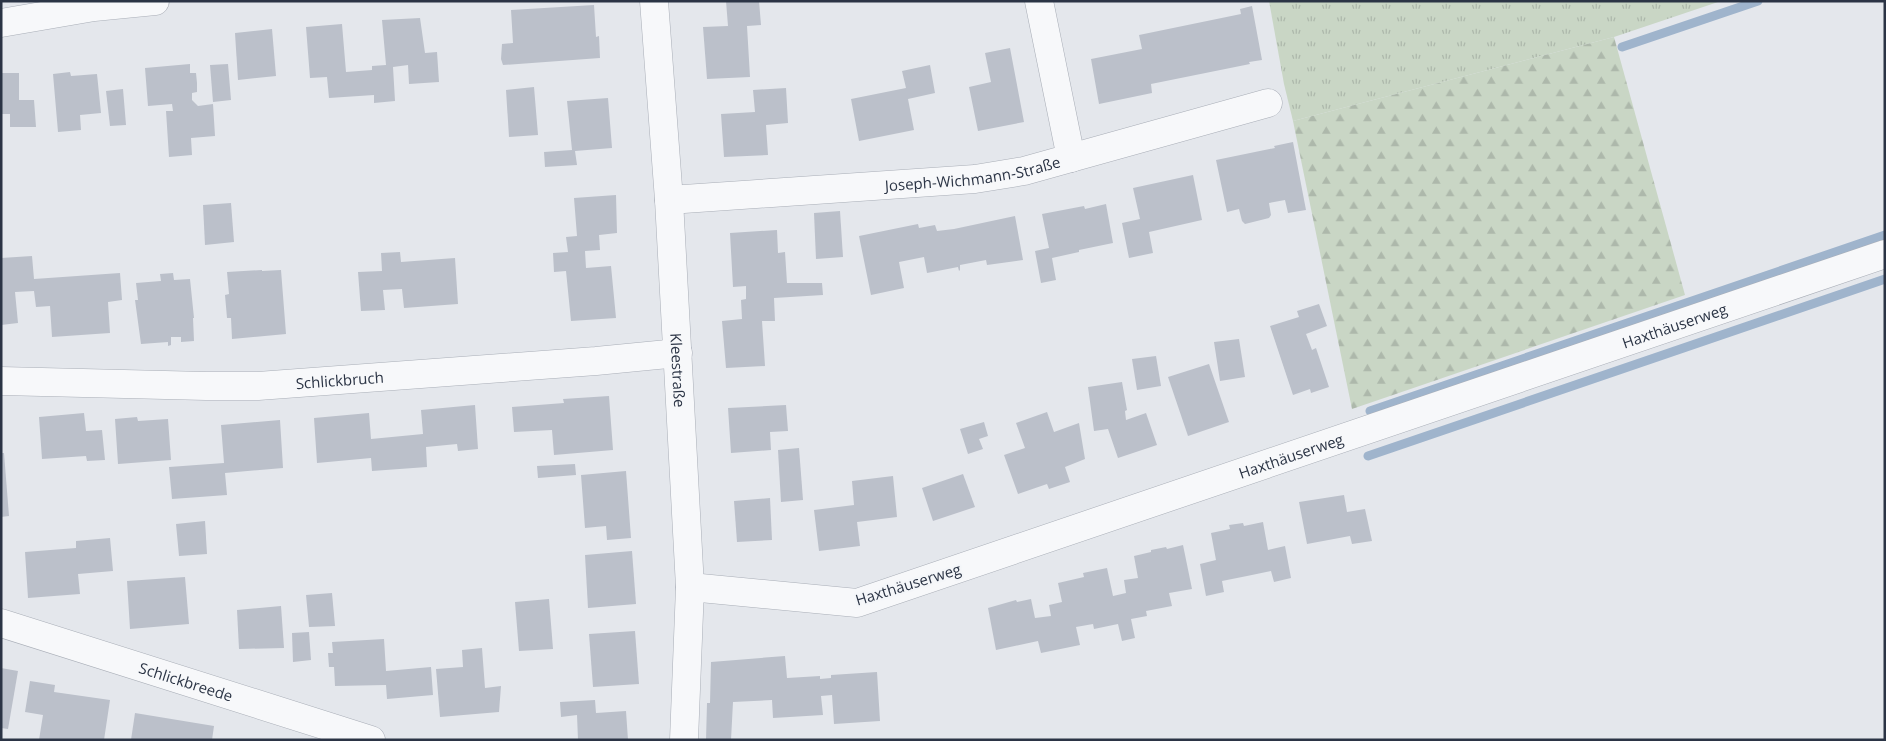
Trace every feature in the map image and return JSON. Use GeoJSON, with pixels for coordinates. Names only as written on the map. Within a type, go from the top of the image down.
{"type":"FeatureCollection","features":[{"type":"Feature","properties":{"kind":"street"},"geometry":{"type":"LineString","coordinates":[[1,23],[94,7],[155,1]]}},
{"type":"Feature","properties":{"kind":"street","name":"Kleestraße"},"geometry":{"type":"LineString","coordinates":[[654,1],[669,200],[690,587],[684,740]]}},
{"type":"Feature","properties":{"kind":"street"},"geometry":{"type":"LineString","coordinates":[[1039,1],[1071,158]]}},
{"type":"Feature","properties":{"kind":"street","name":"Joseph-Wichmann-Straße"},"geometry":{"type":"LineString","coordinates":[[669,200],[975,179],[1024,171],[1268,103]]}},
{"type":"Feature","properties":{"kind":"street","name":"Haxthäuserweg"},"geometry":{"type":"LineString","coordinates":[[690,587],[857,603],[1885,254]]}},
{"type":"Feature","properties":{"kind":"street","name":"Schlickbruch"},"geometry":{"type":"LineString","coordinates":[[1,381],[258,386],[596,361],[678,353]]}},
{"type":"Feature","properties":{"kind":"street","name":"Schlickbreede"},"geometry":{"type":"LineString","coordinates":[[1,623],[371,740]]}},
{"type":"Feature","properties":{"kind":"green space"},"geometry":{"type":"Polygon","coordinates":[[[1269,1],[1721,1],[1614,37],[1293,121],[1284,84],[1269,1]]]}},
{"type":"Feature","properties":{"kind":"green space"},"geometry":{"type":"Polygon","coordinates":[[[1614,37],[1685,295],[1352,409],[1293,121],[1614,37]]]}},
{"type":"Feature","properties":{"kind":"building"},"geometry":{"type":"Polygon","coordinates":[[[726,1],[759,1],[761,25],[747,26],[750,77],[707,79],[703,27],[728,26],[726,1]]]}},
{"type":"Feature","properties":{"kind":"building"},"geometry":{"type":"Polygon","coordinates":[[[594,5],[596,37],[599,36],[600,58],[503,65],[501,59],[502,44],[513,43],[511,10],[594,5]]]}},
{"type":"Feature","properties":{"kind":"building"},"geometry":{"type":"Polygon","coordinates":[[[1252,6],[1262,60],[1151,84],[1152,93],[1099,104],[1091,59],[1142,49],[1139,35],[1241,14],[1240,9],[1252,6]]]}},
{"type":"Feature","properties":{"kind":"building"},"geometry":{"type":"Polygon","coordinates":[[[420,18],[425,53],[437,52],[439,82],[409,84],[408,65],[393,67],[395,101],[374,103],[374,95],[329,98],[327,77],[310,78],[306,27],[342,24],[346,72],[372,70],[372,66],[386,65],[382,20],[420,18]]]}},
{"type":"Feature","properties":{"kind":"building"},"geometry":{"type":"Polygon","coordinates":[[[272,29],[276,76],[238,80],[235,33],[272,29]]]}},
{"type":"Feature","properties":{"kind":"building"},"geometry":{"type":"Polygon","coordinates":[[[1010,48],[1024,122],[978,131],[969,87],[991,82],[985,53],[1010,48]]]}},
{"type":"Feature","properties":{"kind":"building"},"geometry":{"type":"Polygon","coordinates":[[[190,64],[190,73],[196,73],[197,83],[197,92],[192,93],[192,100],[198,106],[213,104],[215,136],[191,138],[192,155],[169,157],[166,111],[173,111],[172,104],[148,106],[145,68],[190,64]]]}},
{"type":"Feature","properties":{"kind":"building"},"geometry":{"type":"Polygon","coordinates":[[[228,64],[231,100],[213,102],[210,65],[228,64]]]}},
{"type":"Feature","properties":{"kind":"building"},"geometry":{"type":"Polygon","coordinates":[[[930,65],[935,93],[908,99],[914,130],[859,141],[851,99],[906,88],[902,71],[930,65]]]}},
{"type":"Feature","properties":{"kind":"building"},"geometry":{"type":"Polygon","coordinates":[[[70,72],[71,76],[97,74],[101,113],[80,115],[81,130],[58,132],[53,74],[70,72]]]}},
{"type":"Feature","properties":{"kind":"building"},"geometry":{"type":"Polygon","coordinates":[[[1,73],[19,73],[19,100],[34,100],[36,127],[10,127],[10,114],[1,114],[1,73]]]}},
{"type":"Feature","properties":{"kind":"building"},"geometry":{"type":"Polygon","coordinates":[[[534,87],[538,135],[509,137],[506,90],[534,87]]]}},
{"type":"Feature","properties":{"kind":"building"},"geometry":{"type":"Polygon","coordinates":[[[786,88],[788,123],[766,125],[768,155],[724,157],[721,114],[755,112],[753,90],[786,88]]]}},
{"type":"Feature","properties":{"kind":"building"},"geometry":{"type":"Polygon","coordinates":[[[123,89],[126,125],[110,126],[106,91],[123,89]]]}},
{"type":"Feature","properties":{"kind":"building"},"geometry":{"type":"Polygon","coordinates":[[[608,98],[612,148],[575,151],[577,165],[545,167],[544,152],[572,150],[567,101],[608,98]]]}},
{"type":"Feature","properties":{"kind":"building"},"geometry":{"type":"Polygon","coordinates":[[[1293,142],[1306,210],[1288,213],[1285,200],[1269,203],[1271,215],[1269,218],[1245,224],[1242,221],[1239,209],[1227,212],[1216,160],[1275,148],[1274,146],[1293,142]]]}},
{"type":"Feature","properties":{"kind":"building"},"geometry":{"type":"Polygon","coordinates":[[[1193,175],[1202,220],[1149,232],[1153,253],[1129,258],[1122,223],[1140,219],[1133,188],[1193,175]]]}},
{"type":"Feature","properties":{"kind":"building"},"geometry":{"type":"Polygon","coordinates":[[[616,195],[617,233],[599,235],[600,250],[585,251],[586,268],[611,266],[616,318],[571,321],[566,271],[554,272],[553,253],[568,252],[566,237],[577,236],[574,198],[616,195]]]}},
{"type":"Feature","properties":{"kind":"building"},"geometry":{"type":"Polygon","coordinates":[[[231,203],[234,242],[205,245],[203,205],[231,203]]]}},
{"type":"Feature","properties":{"kind":"building"},"geometry":{"type":"Polygon","coordinates":[[[1106,204],[1113,243],[1052,258],[1056,280],[1041,283],[1035,251],[1049,248],[1042,214],[1084,206],[1085,209],[1106,204]]]}},
{"type":"Feature","properties":{"kind":"building"},"geometry":{"type":"Polygon","coordinates":[[[840,211],[843,257],[816,259],[814,213],[840,211]]]}},
{"type":"Feature","properties":{"kind":"building"},"geometry":{"type":"Polygon","coordinates":[[[1015,216],[1023,260],[987,265],[986,260],[960,265],[959,271],[958,267],[927,273],[924,257],[899,262],[904,288],[871,295],[859,236],[918,224],[919,228],[935,225],[937,231],[954,229],[1015,216]]]}},
{"type":"Feature","properties":{"kind":"building"},"geometry":{"type":"Polygon","coordinates":[[[777,230],[778,253],[785,252],[787,283],[822,283],[823,295],[774,298],[775,321],[762,321],[765,366],[726,368],[722,321],[742,319],[741,300],[746,299],[746,286],[733,287],[730,233],[777,230]]]}},
{"type":"Feature","properties":{"kind":"building"},"geometry":{"type":"Polygon","coordinates":[[[400,252],[401,262],[455,258],[458,304],[404,308],[402,289],[383,290],[385,310],[361,311],[358,272],[382,271],[381,253],[400,252]]]}},
{"type":"Feature","properties":{"kind":"building"},"geometry":{"type":"Polygon","coordinates":[[[32,256],[34,279],[120,273],[122,300],[108,302],[110,333],[52,337],[50,306],[36,307],[34,291],[15,292],[18,323],[1,325],[1,258],[32,256]]]}},
{"type":"Feature","properties":{"kind":"building"},"geometry":{"type":"Polygon","coordinates":[[[281,270],[286,334],[232,339],[231,318],[227,318],[225,295],[229,294],[227,272],[281,270]]]}},
{"type":"Feature","properties":{"kind":"building"},"geometry":{"type":"Polygon","coordinates":[[[173,273],[174,280],[190,279],[194,341],[181,342],[181,337],[171,337],[171,345],[168,346],[168,342],[141,344],[135,300],[138,300],[136,283],[161,281],[160,274],[173,273]]]}},
{"type":"Feature","properties":{"kind":"building"},"geometry":{"type":"Polygon","coordinates":[[[1319,304],[1327,326],[1306,334],[1312,350],[1316,348],[1329,387],[1311,393],[1310,389],[1293,395],[1270,326],[1299,317],[1297,311],[1319,304]]]}},
{"type":"Feature","properties":{"kind":"building"},"geometry":{"type":"Polygon","coordinates":[[[1239,339],[1245,377],[1220,381],[1214,342],[1239,339]]]}},
{"type":"Feature","properties":{"kind":"building"},"geometry":{"type":"Polygon","coordinates":[[[1156,356],[1161,386],[1137,390],[1132,359],[1156,356]]]}},
{"type":"Feature","properties":{"kind":"building"},"geometry":{"type":"Polygon","coordinates":[[[1209,364],[1229,422],[1188,436],[1168,377],[1209,364]]]}},
{"type":"Feature","properties":{"kind":"building"},"geometry":{"type":"Polygon","coordinates":[[[1122,382],[1127,410],[1125,411],[1126,420],[1146,413],[1157,445],[1118,458],[1108,429],[1094,431],[1088,387],[1122,382]]]}},
{"type":"Feature","properties":{"kind":"building"},"geometry":{"type":"Polygon","coordinates":[[[609,396],[613,450],[554,455],[552,430],[514,432],[512,407],[564,403],[563,399],[609,396]]]}},
{"type":"Feature","properties":{"kind":"building"},"geometry":{"type":"Polygon","coordinates":[[[475,405],[478,449],[458,451],[457,444],[426,447],[427,467],[372,471],[371,458],[317,463],[314,418],[369,413],[371,439],[423,434],[421,410],[475,405]]]}},
{"type":"Feature","properties":{"kind":"building"},"geometry":{"type":"Polygon","coordinates":[[[786,405],[788,431],[770,432],[771,450],[731,453],[728,408],[786,405]]]}},
{"type":"Feature","properties":{"kind":"building"},"geometry":{"type":"Polygon","coordinates":[[[1047,412],[1054,432],[1079,423],[1085,459],[1065,467],[1070,482],[1049,489],[1047,484],[1018,494],[1004,455],[1025,448],[1016,423],[1047,412]]]}},
{"type":"Feature","properties":{"kind":"building"},"geometry":{"type":"Polygon","coordinates":[[[84,413],[86,431],[102,430],[105,460],[87,461],[86,456],[42,459],[39,417],[84,413]]]}},
{"type":"Feature","properties":{"kind":"building"},"geometry":{"type":"Polygon","coordinates":[[[137,417],[138,421],[168,419],[171,460],[118,464],[115,419],[137,417]]]}},
{"type":"Feature","properties":{"kind":"building"},"geometry":{"type":"Polygon","coordinates":[[[280,420],[283,468],[225,473],[227,495],[172,499],[169,467],[224,463],[221,425],[280,420]]]}},
{"type":"Feature","properties":{"kind":"building"},"geometry":{"type":"Polygon","coordinates":[[[984,422],[988,436],[979,439],[983,449],[968,454],[960,429],[984,422]]]}},
{"type":"Feature","properties":{"kind":"building"},"geometry":{"type":"Polygon","coordinates":[[[799,448],[803,500],[781,502],[778,450],[799,448]]]}},
{"type":"Feature","properties":{"kind":"building"},"geometry":{"type":"Polygon","coordinates":[[[1,453],[4,453],[9,516],[1,517],[1,453]]]}},
{"type":"Feature","properties":{"kind":"building"},"geometry":{"type":"Polygon","coordinates":[[[575,464],[576,475],[538,478],[537,466],[575,464]]]}},
{"type":"Feature","properties":{"kind":"building"},"geometry":{"type":"Polygon","coordinates":[[[626,471],[631,538],[607,540],[606,526],[585,528],[581,475],[626,471]]]}},
{"type":"Feature","properties":{"kind":"building"},"geometry":{"type":"Polygon","coordinates":[[[963,474],[975,507],[933,521],[922,488],[963,474]]]}},
{"type":"Feature","properties":{"kind":"building"},"geometry":{"type":"Polygon","coordinates":[[[893,476],[897,517],[857,522],[860,546],[819,551],[814,510],[854,505],[852,481],[893,476]]]}},
{"type":"Feature","properties":{"kind":"building"},"geometry":{"type":"Polygon","coordinates":[[[1344,495],[1347,512],[1365,509],[1372,541],[1352,544],[1350,536],[1307,544],[1299,502],[1344,495]]]}},
{"type":"Feature","properties":{"kind":"building"},"geometry":{"type":"Polygon","coordinates":[[[770,498],[772,540],[737,542],[734,501],[770,498]]]}},
{"type":"Feature","properties":{"kind":"building"},"geometry":{"type":"Polygon","coordinates":[[[205,521],[207,554],[179,556],[176,524],[205,521]]]}},
{"type":"Feature","properties":{"kind":"building"},"geometry":{"type":"Polygon","coordinates":[[[1263,522],[1268,550],[1285,546],[1291,578],[1274,582],[1271,571],[1222,581],[1224,592],[1206,596],[1200,564],[1216,560],[1211,533],[1230,529],[1229,525],[1243,523],[1244,526],[1263,522]]]}},
{"type":"Feature","properties":{"kind":"building"},"geometry":{"type":"Polygon","coordinates":[[[110,538],[113,571],[78,574],[80,594],[28,598],[25,552],[76,548],[76,541],[110,538]]]}},
{"type":"Feature","properties":{"kind":"building"},"geometry":{"type":"Polygon","coordinates":[[[1183,545],[1192,589],[1169,593],[1172,606],[1146,611],[1147,616],[1131,619],[1135,638],[1122,641],[1118,624],[1094,629],[1093,624],[1076,627],[1080,645],[1041,653],[1038,641],[996,650],[988,608],[1016,600],[1017,602],[1031,599],[1035,618],[1051,616],[1049,605],[1062,602],[1058,583],[1084,577],[1083,573],[1107,568],[1113,596],[1126,593],[1124,580],[1138,578],[1134,556],[1151,552],[1151,550],[1183,545]]]}},
{"type":"Feature","properties":{"kind":"building"},"geometry":{"type":"Polygon","coordinates":[[[632,551],[636,604],[588,608],[585,555],[632,551]]]}},
{"type":"Feature","properties":{"kind":"building"},"geometry":{"type":"Polygon","coordinates":[[[185,577],[189,624],[130,629],[127,581],[185,577]]]}},
{"type":"Feature","properties":{"kind":"building"},"geometry":{"type":"Polygon","coordinates":[[[332,593],[335,626],[309,627],[306,595],[332,593]]]}},
{"type":"Feature","properties":{"kind":"building"},"geometry":{"type":"Polygon","coordinates":[[[549,599],[553,649],[519,651],[515,602],[549,599]]]}},
{"type":"Feature","properties":{"kind":"building"},"geometry":{"type":"Polygon","coordinates":[[[281,606],[284,648],[239,649],[237,610],[281,606]]]}},
{"type":"Feature","properties":{"kind":"building"},"geometry":{"type":"Polygon","coordinates":[[[635,631],[639,684],[593,687],[589,634],[635,631]]]}},
{"type":"Feature","properties":{"kind":"building"},"geometry":{"type":"Polygon","coordinates":[[[309,632],[311,660],[293,662],[292,633],[309,632]]]}},
{"type":"Feature","properties":{"kind":"building"},"geometry":{"type":"Polygon","coordinates":[[[384,639],[386,671],[431,667],[433,695],[387,699],[386,685],[335,686],[334,667],[329,667],[328,653],[333,653],[332,642],[384,639]]]}},
{"type":"Feature","properties":{"kind":"building"},"geometry":{"type":"Polygon","coordinates":[[[482,648],[485,688],[501,686],[499,712],[440,717],[436,669],[463,667],[462,650],[482,648]]]}},
{"type":"Feature","properties":{"kind":"building"},"geometry":{"type":"Polygon","coordinates":[[[785,656],[787,678],[820,676],[820,679],[831,678],[831,675],[877,672],[880,721],[834,724],[832,695],[821,696],[823,715],[773,718],[772,700],[733,702],[731,740],[706,740],[707,703],[710,703],[711,662],[785,656]]]}},
{"type":"Feature","properties":{"kind":"building"},"geometry":{"type":"Polygon","coordinates":[[[1,668],[18,671],[8,729],[1,728],[1,668]]]}},
{"type":"Feature","properties":{"kind":"building"},"geometry":{"type":"Polygon","coordinates":[[[30,681],[55,685],[54,692],[110,700],[104,740],[39,740],[43,715],[25,712],[30,681]]]}},
{"type":"Feature","properties":{"kind":"building"},"geometry":{"type":"Polygon","coordinates":[[[595,700],[596,713],[626,711],[628,740],[578,740],[577,715],[561,717],[560,702],[595,700]]]}},
{"type":"Feature","properties":{"kind":"building"},"geometry":{"type":"Polygon","coordinates":[[[135,713],[214,726],[212,740],[131,740],[135,713]]]}},
{"type":"Feature","properties":{"kind":"waterway"},"geometry":{"type":"LineString","coordinates":[[1622,47],[1758,1]]}},
{"type":"Feature","properties":{"kind":"waterway"},"geometry":{"type":"LineString","coordinates":[[1370,411],[1885,235]]}},
{"type":"Feature","properties":{"kind":"waterway"},"geometry":{"type":"LineString","coordinates":[[1368,456],[1885,279]]}}]}
